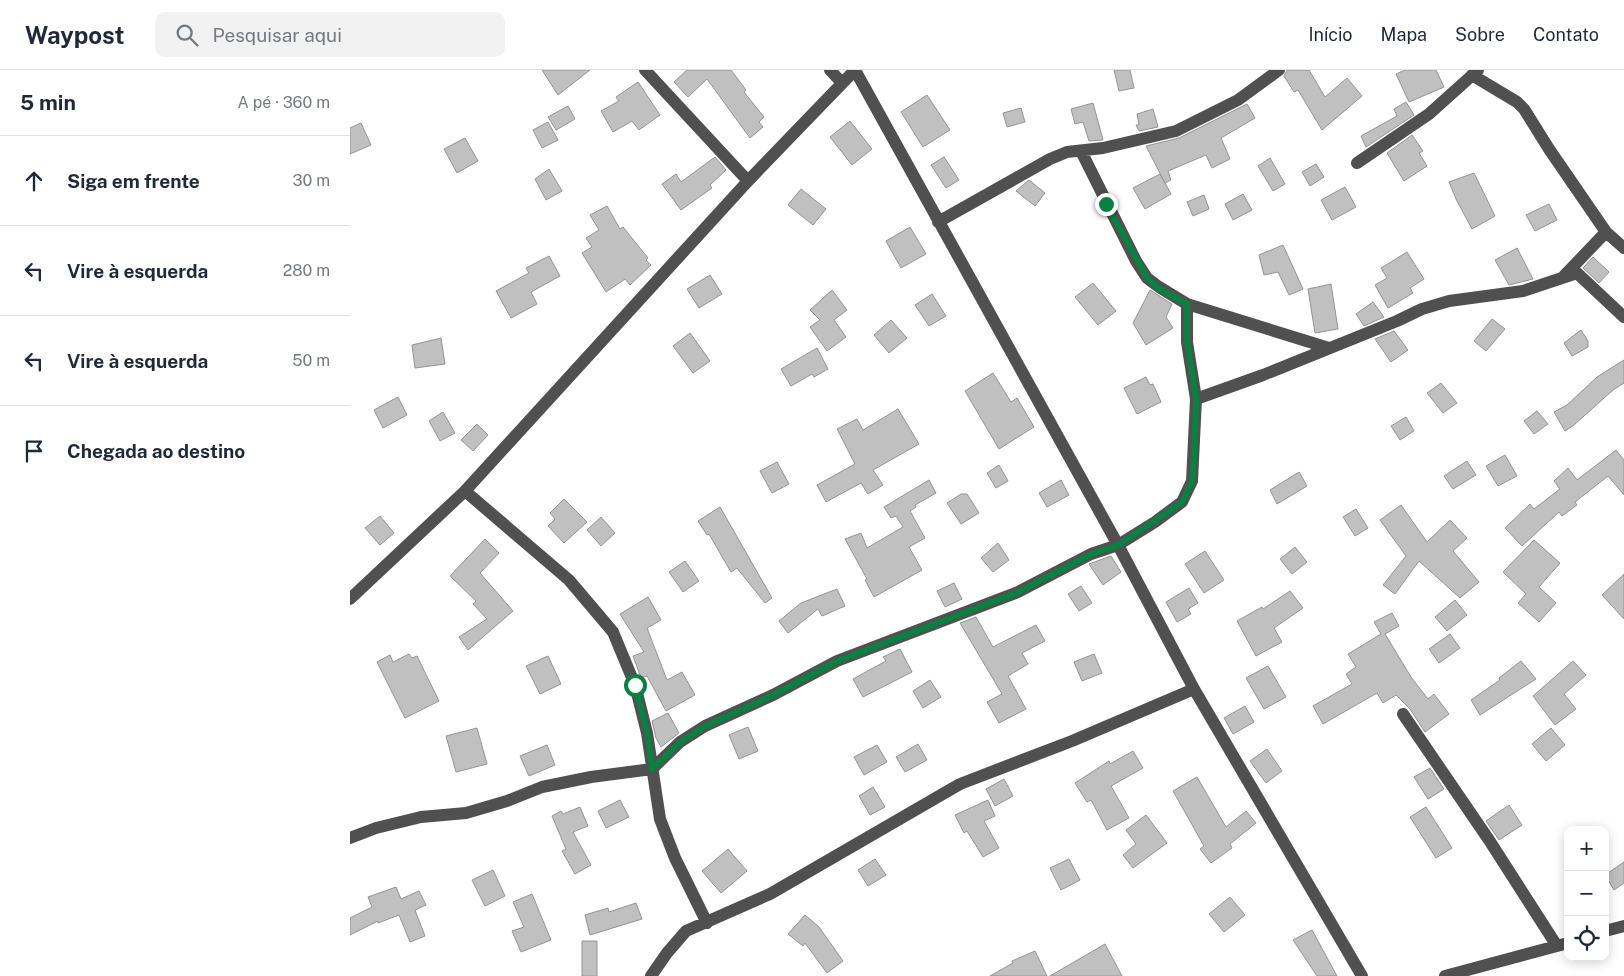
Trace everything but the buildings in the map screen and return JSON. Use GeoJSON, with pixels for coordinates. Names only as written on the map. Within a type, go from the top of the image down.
{"type":"FeatureCollection","features":[{"type":"Feature","properties":{"kind":"street"},"geometry":{"type":"LineString","coordinates":[[645,70],[748,181]]}},
{"type":"Feature","properties":{"kind":"street"},"geometry":{"type":"LineString","coordinates":[[830,70],[842,84]]}},
{"type":"Feature","properties":{"kind":"street"},"geometry":{"type":"LineString","coordinates":[[350,599],[465,491],[748,181],[855,70],[1118,545],[1194,689],[1362,976]]}},
{"type":"Feature","properties":{"kind":"street"},"geometry":{"type":"LineString","coordinates":[[938,222],[1050,159],[1067,152],[1103,148],[1176,131],[1238,100],[1279,70]]}},
{"type":"Feature","properties":{"kind":"street"},"geometry":{"type":"LineString","coordinates":[[1358,163],[1429,114],[1475,72],[1524,109],[1606,232],[1624,248]]}},
{"type":"Feature","properties":{"kind":"street"},"geometry":{"type":"LineString","coordinates":[[1081,151],[1106,204],[1147,278],[1158,288],[1187,304],[1329,348]]}},
{"type":"Feature","properties":{"kind":"street"},"geometry":{"type":"LineString","coordinates":[[1564,276],[1606,232]]}},
{"type":"Feature","properties":{"kind":"street"},"geometry":{"type":"LineString","coordinates":[[1196,399],[1397,321],[1422,309],[1449,301],[1532,289],[1564,276],[1577,273],[1624,317]]}},
{"type":"Feature","properties":{"kind":"street"},"geometry":{"type":"LineString","coordinates":[[350,838],[376,828],[421,817],[466,813],[508,801],[542,786],[652,769],[680,742],[705,726],[773,695],[837,661],[1018,592],[1091,554],[1118,545],[1182,502],[1192,481],[1196,399],[1187,342],[1187,304]]}},
{"type":"Feature","properties":{"kind":"street"},"geometry":{"type":"LineString","coordinates":[[465,491],[569,580],[613,632],[635,685],[647,733],[660,819],[675,858],[707,923]]}},
{"type":"Feature","properties":{"kind":"street"},"geometry":{"type":"LineString","coordinates":[[651,976],[686,931],[770,894],[960,784],[1072,741],[1194,689]]}},
{"type":"Feature","properties":{"kind":"street"},"geometry":{"type":"LineString","coordinates":[[1403,714],[1562,945],[1445,976]]}},
{"type":"Feature","properties":{"kind":"street"},"geometry":{"type":"LineString","coordinates":[[1609,930],[1624,926]]}},
{"type":"Feature","properties":{"kind":"route"},"geometry":{"type":"LineString","coordinates":[[635,685],[647,733],[652,769],[680,742],[705,726],[773,695],[837,661],[1018,592],[1091,554],[1118,545],[1155,522],[1182,502],[1192,481],[1196,399],[1187,342],[1187,304],[1158,288],[1147,278],[1106,204]]}}]}
